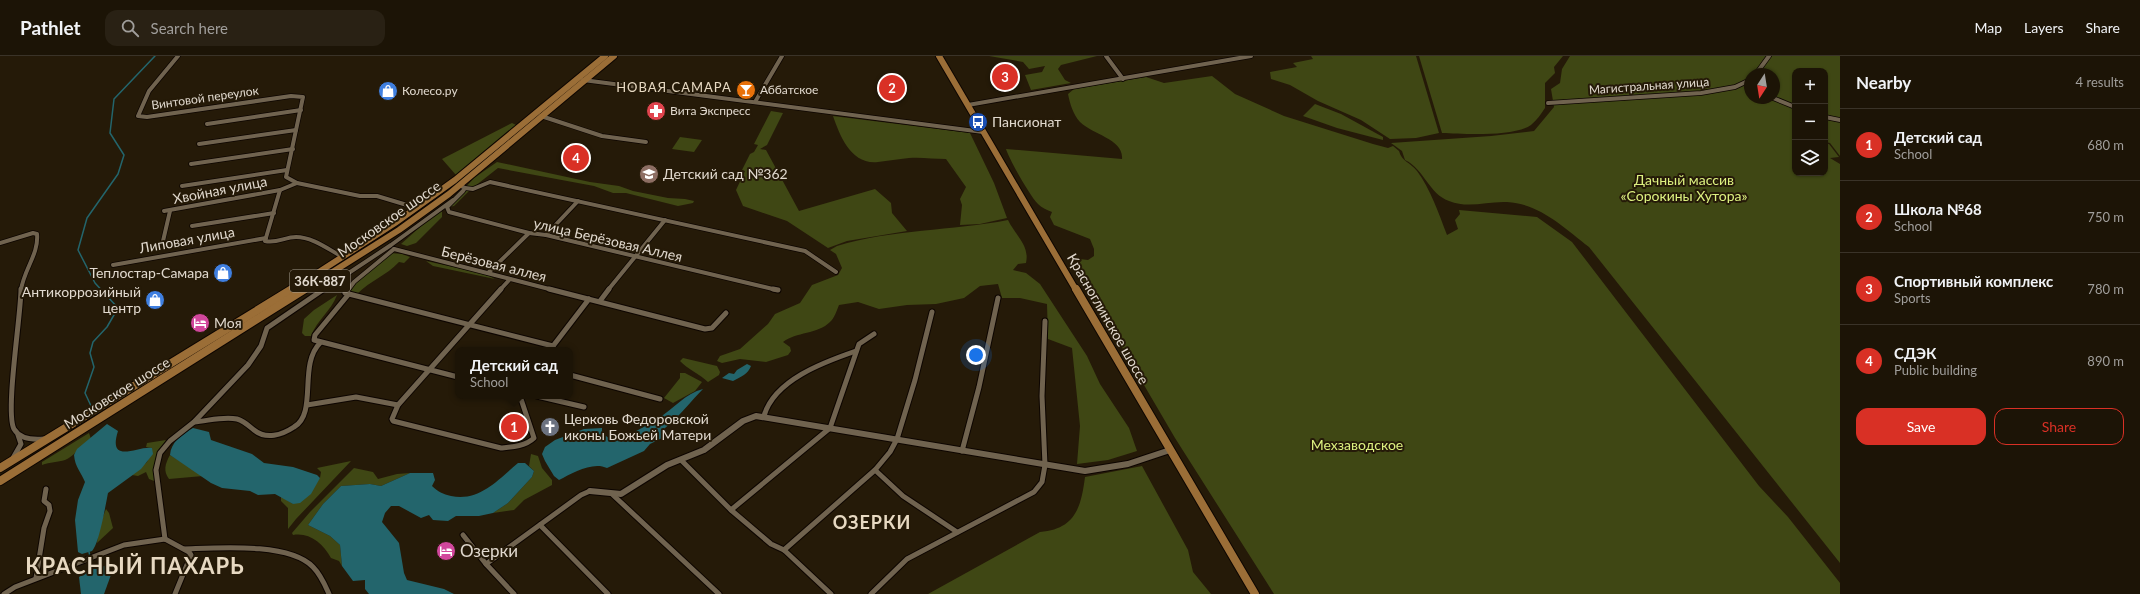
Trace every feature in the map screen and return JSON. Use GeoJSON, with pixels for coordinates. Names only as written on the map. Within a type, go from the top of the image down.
{"type":"FeatureCollection","features":[{"type":"Feature","properties":{"kind":"main road","name":"Московское шоссе"},"geometry":{"type":"LineString","coordinates":[[3,466],[343,257],[417,208],[455,180],[606,56]]}},
{"type":"Feature","properties":{"kind":"main road","name":"Московское шоссе"},"geometry":{"type":"LineString","coordinates":[[0,481],[382,242],[449,194],[457,186],[464,185],[541,116],[614,56]]}},
{"type":"Feature","properties":{"kind":"main road","name":"Красноглинское шоссе"},"geometry":{"type":"LineString","coordinates":[[939,56],[1255,594]]}},
{"type":"Feature","properties":{"kind":"main road"},"geometry":{"type":"LineString","coordinates":[[455,180],[464,185]]}},
{"type":"Feature","properties":{"kind":"main road"},"geometry":{"type":"LineString","coordinates":[[441,190],[449,194]]}},
{"type":"Feature","properties":{"kind":"street","name":"Винтовой переулок"},"geometry":{"type":"LineString","coordinates":[[178,56],[149,90],[138,116],[144,117],[300,96],[303,99],[300,110]]}},
{"type":"Feature","properties":{"kind":"street"},"geometry":{"type":"LineString","coordinates":[[755,102],[782,56]]}},
{"type":"Feature","properties":{"kind":"street"},"geometry":{"type":"LineString","coordinates":[[1106,56],[1124,79]]}},
{"type":"Feature","properties":{"kind":"street"},"geometry":{"type":"LineString","coordinates":[[968,105],[1251,56]]}},
{"type":"Feature","properties":{"kind":"street"},"geometry":{"type":"LineString","coordinates":[[1760,68],[1769,56]]}},
{"type":"Feature","properties":{"kind":"street"},"geometry":{"type":"LineString","coordinates":[[578,79],[584,81],[983,132]]}},
{"type":"Feature","properties":{"kind":"street","name":"Магистральная улица"},"geometry":{"type":"LineString","coordinates":[[1548,103],[1672,94],[1685,95],[1728,89],[1741,85]]}},
{"type":"Feature","properties":{"kind":"street"},"geometry":{"type":"LineString","coordinates":[[1780,101],[1792,106]]}},
{"type":"Feature","properties":{"kind":"street"},"geometry":{"type":"LineString","coordinates":[[207,124],[300,110],[286,177],[297,183],[360,196],[377,196],[417,208]]}},
{"type":"Feature","properties":{"kind":"street"},"geometry":{"type":"LineString","coordinates":[[541,116],[602,136],[646,142]]}},
{"type":"Feature","properties":{"kind":"street"},"geometry":{"type":"LineString","coordinates":[[1828,118],[1840,120]]}},
{"type":"Feature","properties":{"kind":"street"},"geometry":{"type":"LineString","coordinates":[[199,144],[296,130]]}},
{"type":"Feature","properties":{"kind":"street"},"geometry":{"type":"LineString","coordinates":[[191,164],[293,149]]}},
{"type":"Feature","properties":{"kind":"street"},"geometry":{"type":"LineString","coordinates":[[182,186],[287,170]]}},
{"type":"Feature","properties":{"kind":"street"},"geometry":{"type":"LineString","coordinates":[[165,539],[156,470],[160,453],[194,422],[248,365],[261,346],[267,328],[272,323],[392,247],[454,200],[464,185],[473,189],[490,182],[578,200],[805,251],[836,272]]}},
{"type":"Feature","properties":{"kind":"street","name":"Хвойная улица"},"geometry":{"type":"LineString","coordinates":[[164,211],[170,211],[191,204],[280,190],[297,183]]}},
{"type":"Feature","properties":{"kind":"street"},"geometry":{"type":"LineString","coordinates":[[266,239],[280,190]]}},
{"type":"Feature","properties":{"kind":"street","name":"улица Берёзовая Аллея"},"geometry":{"type":"LineString","coordinates":[[454,200],[447,207],[449,212],[529,233],[546,235],[778,290]]}},
{"type":"Feature","properties":{"kind":"street"},"geometry":{"type":"LineString","coordinates":[[546,235],[578,200]]}},
{"type":"Feature","properties":{"kind":"street"},"geometry":{"type":"LineString","coordinates":[[162,241],[170,211]]}},
{"type":"Feature","properties":{"kind":"street"},"geometry":{"type":"LineString","coordinates":[[192,226],[274,213]]}},
{"type":"Feature","properties":{"kind":"street"},"geometry":{"type":"LineString","coordinates":[[600,301],[634,256],[665,220]]}},
{"type":"Feature","properties":{"kind":"street"},"geometry":{"type":"LineString","coordinates":[[0,243],[33,233],[37,234],[39,242],[28,266],[21,288],[21,310],[14,366],[12,424],[22,443],[20,449],[3,466]]}},
{"type":"Feature","properties":{"kind":"street"},"geometry":{"type":"LineString","coordinates":[[488,273],[529,233]]}},
{"type":"Feature","properties":{"kind":"street","name":"Липовая улица"},"geometry":{"type":"LineString","coordinates":[[113,265],[266,239],[275,242],[294,237],[309,239],[343,257]]}},
{"type":"Feature","properties":{"kind":"street"},"geometry":{"type":"LineString","coordinates":[[392,247],[354,282],[345,293],[547,347]]}},
{"type":"Feature","properties":{"kind":"street","name":"Берёзовая аллея"},"geometry":{"type":"LineString","coordinates":[[392,247],[510,279],[708,329],[715,326],[726,313]]}},
{"type":"Feature","properties":{"kind":"street"},"geometry":{"type":"LineString","coordinates":[[510,279],[428,370],[398,405],[392,416],[393,421],[505,449],[530,442],[534,438],[521,399]]}},
{"type":"Feature","properties":{"kind":"street"},"geometry":{"type":"LineString","coordinates":[[348,295],[315,335],[314,340],[320,343],[455,376]]}},
{"type":"Feature","properties":{"kind":"street"},"geometry":{"type":"LineString","coordinates":[[962,451],[979,387],[998,298]]}},
{"type":"Feature","properties":{"kind":"street"},"geometry":{"type":"LineString","coordinates":[[552,347],[589,299]]}},
{"type":"Feature","properties":{"kind":"street"},"geometry":{"type":"LineString","coordinates":[[784,550],[875,470],[890,452],[897,439],[915,380],[932,312]]}},
{"type":"Feature","properties":{"kind":"street"},"geometry":{"type":"LineString","coordinates":[[871,594],[907,559],[1034,492],[1042,482],[1045,465],[1042,396],[1045,321]]}},
{"type":"Feature","properties":{"kind":"street"},"geometry":{"type":"LineString","coordinates":[[731,510],[813,444],[830,428],[856,352],[860,344],[874,334]]}},
{"type":"Feature","properties":{"kind":"street"},"geometry":{"type":"LineString","coordinates":[[194,422],[237,419],[249,425],[258,433],[268,436],[292,430],[299,424],[307,405],[311,358],[320,343]]}},
{"type":"Feature","properties":{"kind":"street"},"geometry":{"type":"LineString","coordinates":[[764,416],[767,405],[781,389],[828,362],[856,352]]}},
{"type":"Feature","properties":{"kind":"street"},"geometry":{"type":"LineString","coordinates":[[573,376],[660,399]]}},
{"type":"Feature","properties":{"kind":"street"},"geometry":{"type":"LineString","coordinates":[[307,405],[356,397],[398,405]]}},
{"type":"Feature","properties":{"kind":"street"},"geometry":{"type":"LineString","coordinates":[[550,399],[584,407]]}},
{"type":"Feature","properties":{"kind":"street"},"geometry":{"type":"LineString","coordinates":[[486,564],[581,495],[590,491],[613,495],[627,492],[667,465],[708,448],[743,421],[756,416],[764,416],[1085,471],[1102,470],[1135,463],[1170,450]]}},
{"type":"Feature","properties":{"kind":"street"},"geometry":{"type":"LineString","coordinates":[[18,435],[32,439],[49,438]]}},
{"type":"Feature","properties":{"kind":"street"},"geometry":{"type":"LineString","coordinates":[[681,460],[706,487],[731,510],[771,544],[784,550],[831,594]]}},
{"type":"Feature","properties":{"kind":"street"},"geometry":{"type":"LineString","coordinates":[[875,470],[883,479],[926,513],[957,532]]}},
{"type":"Feature","properties":{"kind":"street"},"geometry":{"type":"LineString","coordinates":[[36,578],[44,528],[50,511],[49,505],[44,501],[46,489]]}},
{"type":"Feature","properties":{"kind":"street"},"geometry":{"type":"LineString","coordinates":[[613,495],[719,594]]}},
{"type":"Feature","properties":{"kind":"street"},"geometry":{"type":"LineString","coordinates":[[540,525],[608,594]]}},
{"type":"Feature","properties":{"kind":"street"},"geometry":{"type":"LineString","coordinates":[[463,535],[486,564],[514,594]]}},
{"type":"Feature","properties":{"kind":"street"},"geometry":{"type":"LineString","coordinates":[[4,594],[14,587],[36,578],[124,545],[165,539],[189,552],[190,560],[175,594]]}},
{"type":"Feature","properties":{"kind":"street"},"geometry":{"type":"LineString","coordinates":[[184,549],[270,550],[286,554],[313,566],[329,594]]}},
{"type":"Feature","properties":{"kind":"green space"},"geometry":{"type":"Polygon","coordinates":[[[989,56],[1097,56],[1061,65],[1058,69],[1065,80],[1071,83],[1031,90],[1025,75],[1042,72],[1045,66],[1029,69],[1023,62],[989,56]]]}},
{"type":"Feature","properties":{"kind":"green space"},"geometry":{"type":"Polygon","coordinates":[[[1311,56],[1416,56],[1439,133],[1416,138],[1390,139],[1361,120],[1318,101],[1290,85],[1271,79],[1270,72],[1297,67],[1293,63],[1313,59],[1311,56]]]}},
{"type":"Feature","properties":{"kind":"green space"},"geometry":{"type":"Polygon","coordinates":[[[1419,56],[1563,56],[1554,67],[1555,73],[1545,83],[1545,108],[1531,125],[1523,129],[1501,133],[1475,134],[1442,133],[1419,56]]]}},
{"type":"Feature","properties":{"kind":"green space","name":"Дачный массив «Сорокины Хутора»"},"geometry":{"type":"Polygon","coordinates":[[[1570,56],[1840,56],[1840,119],[1828,117],[1828,68],[1792,68],[1792,176],[1828,176],[1828,144],[1839,157],[1830,158],[1840,164],[1840,563],[1589,247],[1560,224],[1530,207],[1507,202],[1471,205],[1456,203],[1442,198],[1436,193],[1417,169],[1405,160],[1402,151],[1391,143],[1491,136],[1534,131],[1554,107],[1551,89],[1560,83],[1562,69],[1570,56]]]}},
{"type":"Feature","properties":{"kind":"green space","name":"Мехзаводское"},"geometry":{"type":"Polygon","coordinates":[[[1212,76],[1235,94],[1284,116],[1373,144],[1388,148],[1393,146],[1399,151],[1402,158],[1417,171],[1422,178],[1434,202],[1447,235],[1458,229],[1455,220],[1460,214],[1459,210],[1537,217],[1572,242],[1759,486],[1788,517],[1840,583],[1840,594],[1274,594],[1175,438],[1079,274],[1077,263],[1080,259],[1088,260],[1094,256],[1094,249],[1090,239],[1054,225],[1050,217],[1052,212],[1041,207],[1034,200],[1011,161],[1006,149],[1122,159],[1121,152],[1113,142],[1086,127],[1075,116],[1068,94],[1074,89],[1146,77],[1164,83],[1212,76]]]}},
{"type":"Feature","properties":{"kind":"green space"},"geometry":{"type":"Polygon","coordinates":[[[1315,104],[1341,114],[1383,137],[1383,140],[1337,128],[1303,116],[1315,104]]]}},
{"type":"Feature","properties":{"kind":"green space"},"geometry":{"type":"Polygon","coordinates":[[[771,111],[783,113],[767,145],[760,149],[766,150],[799,211],[875,189],[891,203],[892,213],[907,231],[847,241],[828,248],[787,221],[743,206],[736,190],[745,171],[742,170],[750,154],[754,152],[758,145],[754,144],[771,111]]]}},
{"type":"Feature","properties":{"kind":"green space"},"geometry":{"type":"Polygon","coordinates":[[[833,116],[970,133],[994,183],[1007,218],[980,224],[960,225],[962,205],[960,199],[966,187],[946,159],[905,158],[869,162],[861,159],[848,148],[839,132],[833,116]]]}},
{"type":"Feature","properties":{"kind":"green space"},"geometry":{"type":"Polygon","coordinates":[[[1828,119],[1840,121],[1840,156],[1830,143],[1828,143],[1828,119]]]}},
{"type":"Feature","properties":{"kind":"green space"},"geometry":{"type":"Polygon","coordinates":[[[512,123],[516,125],[456,175],[442,159],[512,123]]]}},
{"type":"Feature","properties":{"kind":"green space"},"geometry":{"type":"Polygon","coordinates":[[[680,137],[702,140],[694,152],[672,149],[680,137]]]}},
{"type":"Feature","properties":{"kind":"green space"},"geometry":{"type":"Polygon","coordinates":[[[497,162],[590,182],[619,186],[633,191],[668,198],[694,201],[693,203],[678,206],[626,193],[613,193],[594,186],[498,168],[470,190],[454,206],[448,207],[474,178],[497,162]]]}},
{"type":"Feature","properties":{"kind":"green space"},"geometry":{"type":"Polygon","coordinates":[[[442,210],[442,217],[416,243],[407,246],[401,244],[438,211],[442,210]]]}},
{"type":"Feature","properties":{"kind":"green space"},"geometry":{"type":"Polygon","coordinates":[[[1008,220],[1024,245],[1027,257],[1026,263],[1018,264],[1013,270],[1026,273],[1040,284],[1087,356],[1100,384],[1129,428],[1137,451],[1108,460],[1077,464],[1080,426],[1072,348],[1048,339],[1047,304],[1020,298],[1002,298],[998,284],[980,286],[964,298],[936,304],[907,305],[879,309],[858,302],[839,305],[833,319],[825,326],[794,336],[783,342],[790,347],[791,351],[788,355],[766,362],[740,359],[722,363],[717,361],[720,356],[740,349],[768,324],[775,314],[800,303],[812,285],[838,275],[842,268],[836,254],[830,250],[837,246],[879,236],[987,224],[1008,220]]]}},
{"type":"Feature","properties":{"kind":"green space"},"geometry":{"type":"Polygon","coordinates":[[[390,253],[402,254],[410,257],[404,263],[399,262],[357,294],[347,291],[355,282],[390,253]]]}},
{"type":"Feature","properties":{"kind":"green space"},"geometry":{"type":"Polygon","coordinates":[[[426,261],[485,274],[495,279],[433,266],[426,261]]]}},
{"type":"Feature","properties":{"kind":"green space"},"geometry":{"type":"Polygon","coordinates":[[[337,295],[311,336],[305,336],[302,333],[304,319],[314,310],[337,295]]]}},
{"type":"Feature","properties":{"kind":"green space"},"geometry":{"type":"Polygon","coordinates":[[[683,358],[717,366],[720,372],[719,375],[708,382],[683,364],[680,361],[683,358]]]}},
{"type":"Feature","properties":{"kind":"green space"},"geometry":{"type":"Polygon","coordinates":[[[680,373],[685,373],[702,382],[695,391],[673,403],[664,398],[680,378],[680,373]]]}},
{"type":"Feature","properties":{"kind":"green space"},"geometry":{"type":"Polygon","coordinates":[[[89,433],[91,439],[71,456],[65,460],[42,465],[42,462],[89,433]]]}},
{"type":"Feature","properties":{"kind":"green space"},"geometry":{"type":"Polygon","coordinates":[[[166,440],[157,454],[154,481],[149,479],[146,472],[138,476],[132,475],[147,462],[152,448],[146,447],[147,443],[166,440]]]}},
{"type":"Feature","properties":{"kind":"green space"},"geometry":{"type":"Polygon","coordinates":[[[531,454],[538,456],[542,468],[552,480],[552,485],[524,500],[514,510],[493,513],[508,503],[532,477],[534,471],[529,466],[531,454]]]}},
{"type":"Feature","properties":{"kind":"green space"},"geometry":{"type":"Polygon","coordinates":[[[170,455],[203,476],[169,479],[165,467],[170,455]]]}},
{"type":"Feature","properties":{"kind":"green space"},"geometry":{"type":"Polygon","coordinates":[[[351,461],[288,529],[288,508],[281,501],[281,496],[293,504],[320,478],[321,472],[317,468],[351,461]]]}},
{"type":"Feature","properties":{"kind":"green space"},"geometry":{"type":"Polygon","coordinates":[[[1142,466],[1188,550],[1193,572],[1211,594],[928,594],[1040,532],[1052,530],[1069,521],[1078,507],[1085,477],[1142,466]]]}},
{"type":"Feature","properties":{"kind":"green space"},"geometry":{"type":"Polygon","coordinates":[[[354,468],[373,472],[378,479],[397,474],[410,473],[381,486],[370,484],[341,486],[323,504],[308,525],[330,536],[340,545],[342,566],[339,561],[331,558],[320,543],[305,535],[293,535],[292,533],[310,512],[354,468]]]}},
{"type":"Feature","properties":{"kind":"green space"},"geometry":{"type":"Polygon","coordinates":[[[106,509],[109,513],[113,528],[97,543],[100,526],[106,509]]]}},
{"type":"Feature","properties":{"kind":"water"},"geometry":{"type":"Polygon","coordinates":[[[747,364],[751,366],[750,369],[739,378],[733,381],[722,378],[729,373],[734,374],[737,370],[747,364]]]}},
{"type":"Feature","properties":{"kind":"water"},"geometry":{"type":"Polygon","coordinates":[[[703,389],[665,428],[664,437],[650,444],[644,451],[607,468],[601,466],[589,467],[576,471],[559,480],[554,476],[545,461],[542,454],[545,447],[555,440],[584,429],[602,428],[602,433],[610,439],[623,437],[659,418],[691,394],[703,389]]]}},
{"type":"Feature","properties":{"kind":"water"},"geometry":{"type":"Polygon","coordinates":[[[107,424],[118,431],[116,442],[117,448],[120,451],[126,452],[152,448],[153,454],[141,469],[108,493],[102,524],[95,547],[92,551],[82,554],[78,552],[75,520],[78,500],[85,482],[77,466],[74,455],[77,449],[107,424]]]}},
{"type":"Feature","properties":{"kind":"water"},"geometry":{"type":"Polygon","coordinates":[[[193,428],[209,432],[211,440],[252,454],[264,463],[293,467],[317,475],[320,478],[311,494],[300,503],[293,504],[275,494],[258,495],[250,491],[222,488],[211,483],[170,455],[172,446],[175,442],[193,428]]]}},
{"type":"Feature","properties":{"kind":"water"},"geometry":{"type":"Polygon","coordinates":[[[518,463],[525,463],[534,471],[532,477],[508,503],[493,513],[479,516],[456,516],[448,521],[433,520],[429,515],[421,518],[399,506],[391,506],[385,513],[382,522],[399,543],[404,573],[407,580],[444,589],[454,594],[369,594],[365,589],[365,580],[353,581],[342,566],[340,545],[330,536],[308,525],[323,504],[341,486],[370,484],[381,486],[410,473],[433,473],[435,480],[432,486],[434,488],[451,496],[470,496],[488,488],[518,463]]]}},
{"type":"Feature","properties":{"kind":"water"},"geometry":{"type":"Polygon","coordinates":[[[106,566],[112,572],[104,594],[81,594],[79,577],[95,567],[106,566]]]}},
{"type":"Feature","properties":{"kind":"waterway"},"geometry":{"type":"LineString","coordinates":[[92,408],[85,393],[94,367],[90,353],[93,342],[107,327],[118,308],[95,283],[78,250],[87,218],[118,174],[124,155],[110,133],[114,99],[155,56]]}},
{"type":"Feature","properties":{"kind":"waterway"},"geometry":{"type":"LineString","coordinates":[[89,552],[93,569]]}},
{"type":"Feature","properties":{"kind":"place","name":"Спортивный комплекс"},"geometry":{"type":"Point","coordinates":[1005,77]}},
{"type":"Feature","properties":{"kind":"place","name":"Школа №68"},"geometry":{"type":"Point","coordinates":[892,88]}},
{"type":"Feature","properties":{"kind":"place","name":"Аббатское"},"geometry":{"type":"Point","coordinates":[746,90]}},
{"type":"Feature","properties":{"kind":"place","name":"Колесо.ру"},"geometry":{"type":"Point","coordinates":[388,91]}},
{"type":"Feature","properties":{"kind":"place","name":"Вита Экспресс"},"geometry":{"type":"Point","coordinates":[656,111]}},
{"type":"Feature","properties":{"kind":"place","name":"Пансионат"},"geometry":{"type":"Point","coordinates":[978,122]}},
{"type":"Feature","properties":{"kind":"place","name":"СДЭК"},"geometry":{"type":"Point","coordinates":[576,158]}},
{"type":"Feature","properties":{"kind":"place","name":"Детский сад №362"},"geometry":{"type":"Point","coordinates":[649,174]}},
{"type":"Feature","properties":{"kind":"place","name":"Теплостар-Самара"},"geometry":{"type":"Point","coordinates":[223,273]}},
{"type":"Feature","properties":{"kind":"place","name":"Антикоррозийный центр"},"geometry":{"type":"Point","coordinates":[155,300]}},
{"type":"Feature","properties":{"kind":"place","name":"Моя"},"geometry":{"type":"Point","coordinates":[200,323]}},
{"type":"Feature","properties":{"kind":"place","name":"Детский сад"},"geometry":{"type":"Point","coordinates":[514,427]}},
{"type":"Feature","properties":{"kind":"place","name":"Церковь Федоровской иконы Божьей Матери"},"geometry":{"type":"Point","coordinates":[550,427]}},
{"type":"Feature","properties":{"kind":"place","name":"Озерки"},"geometry":{"type":"Point","coordinates":[446,551]}},
{"type":"Feature","properties":{"kind":"district","name":"НОВАЯ САМАРА"},"geometry":{"type":"Point","coordinates":[674,87]}},
{"type":"Feature","properties":{"kind":"district","name":"ОЗЕРКИ"},"geometry":{"type":"Point","coordinates":[872,523]}},
{"type":"Feature","properties":{"kind":"district","name":"КРАСНЫЙ ПАХАРЬ"},"geometry":{"type":"Point","coordinates":[135,566]}}]}
